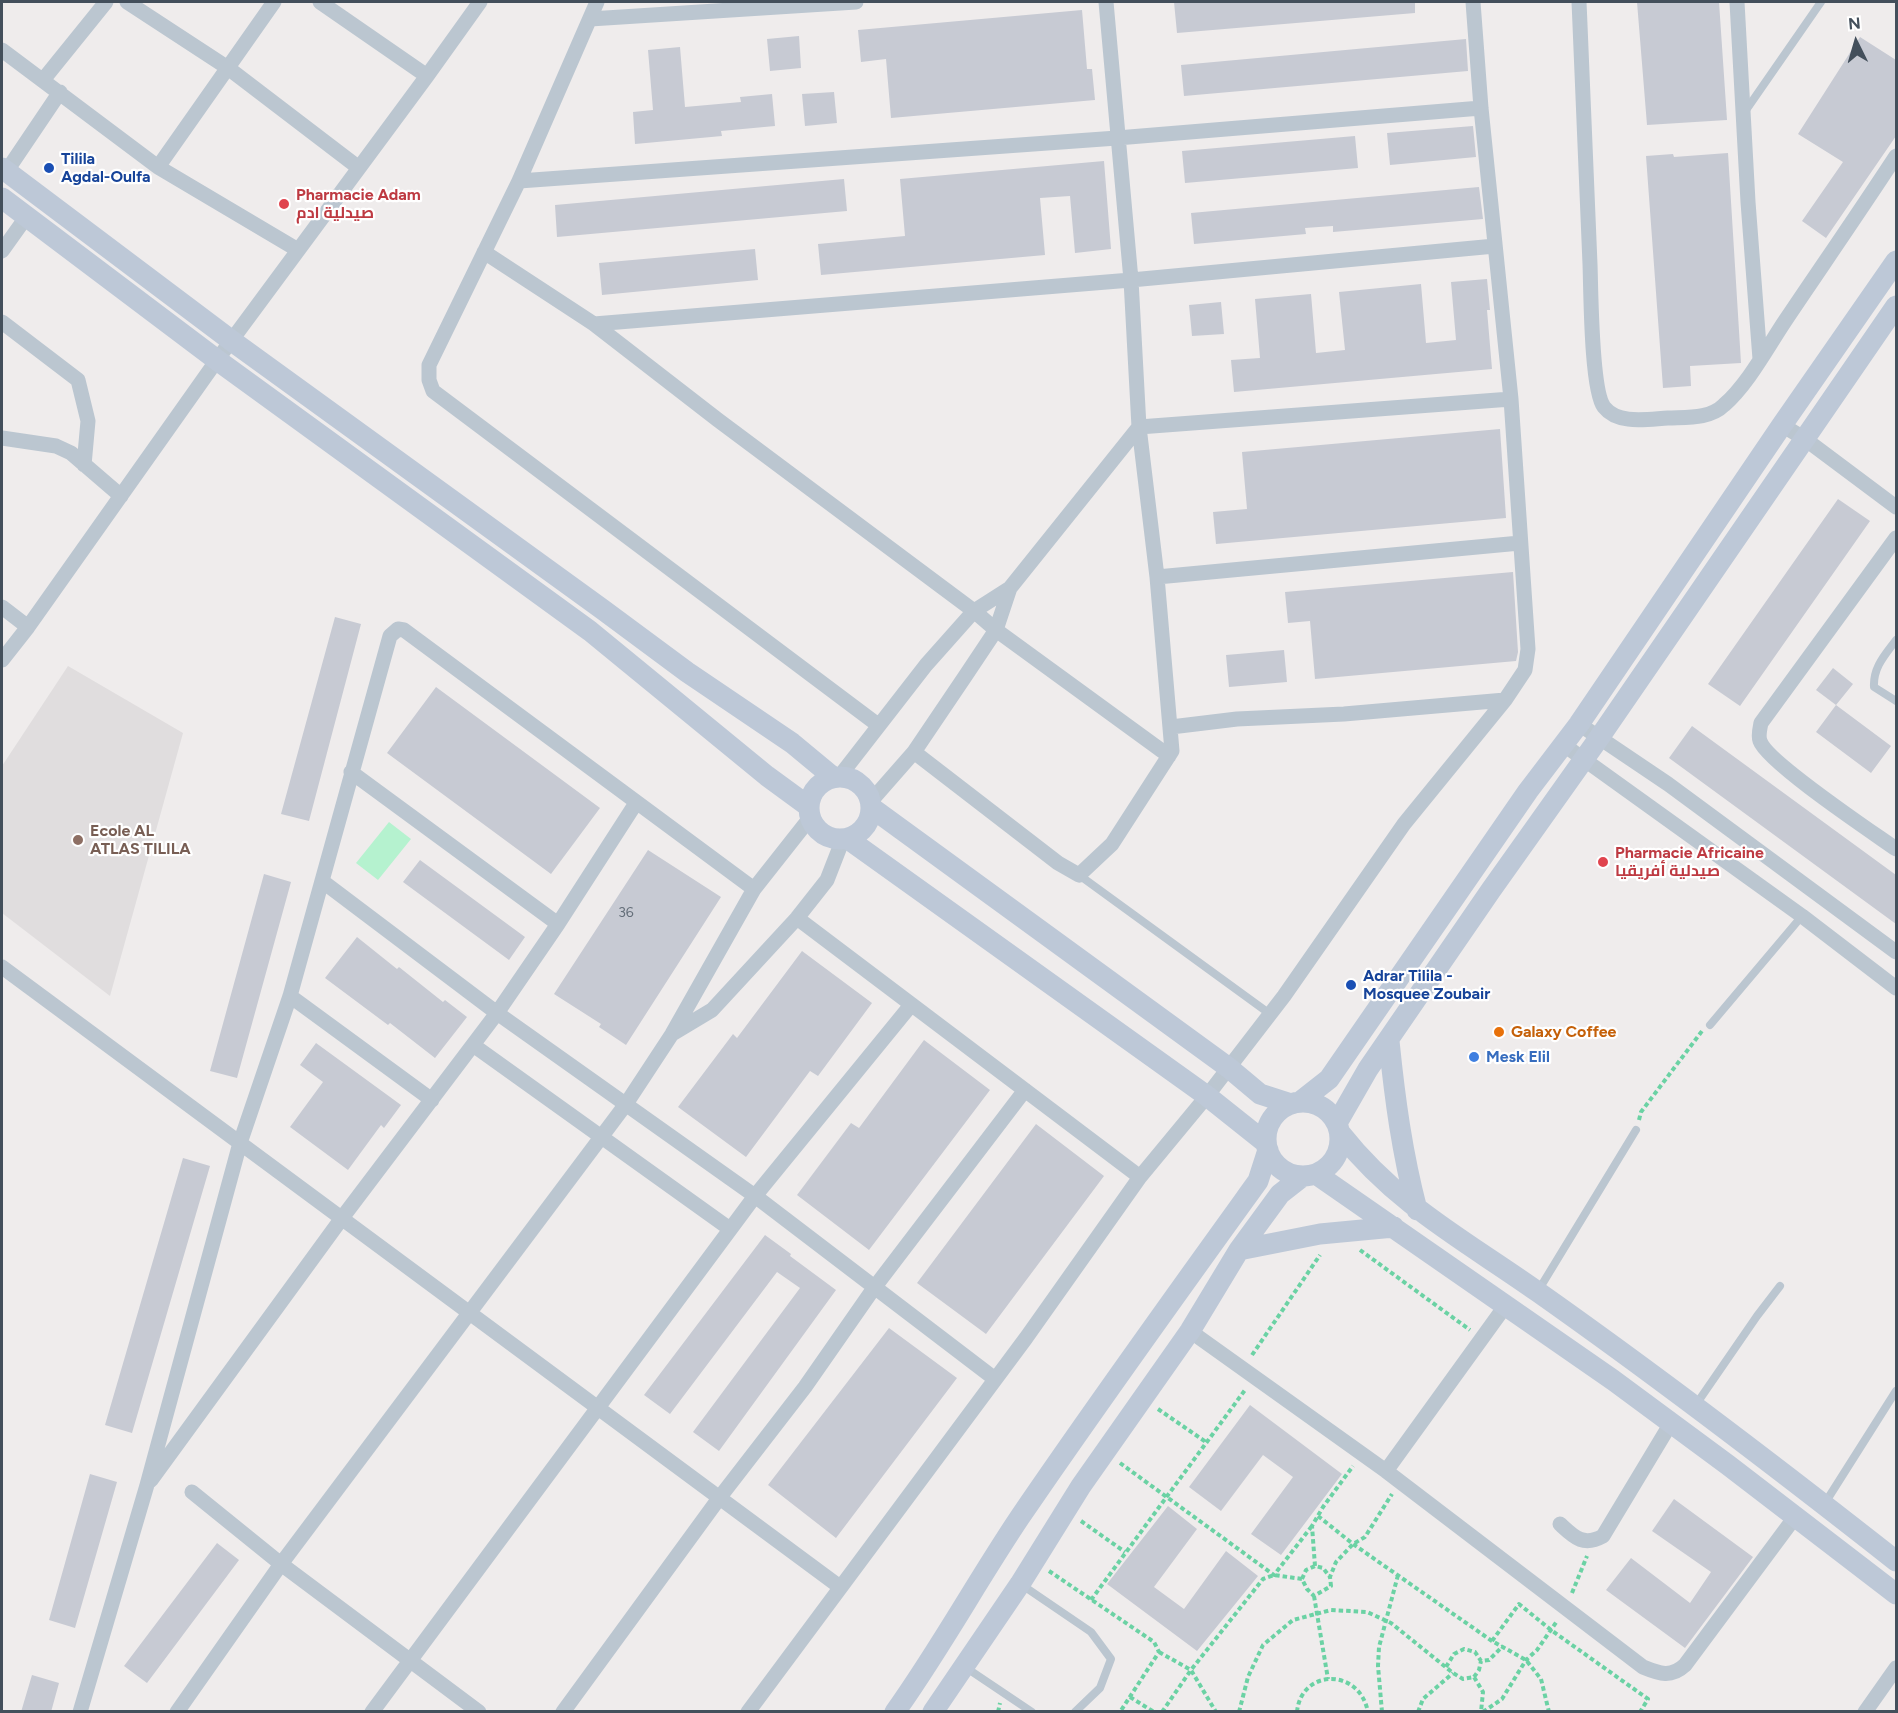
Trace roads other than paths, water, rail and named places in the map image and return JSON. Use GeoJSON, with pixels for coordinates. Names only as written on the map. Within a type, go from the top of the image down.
{"type":"FeatureCollection","features":[{"type":"Feature","properties":{"kind":"street"},"geometry":{"type":"LineString","coordinates":[[43,80],[106,2]]}},
{"type":"Feature","properties":{"kind":"street"},"geometry":{"type":"LineString","coordinates":[[126,2],[228,69],[359,168]]}},
{"type":"Feature","properties":{"kind":"street"},"geometry":{"type":"LineString","coordinates":[[158,167],[274,2]]}},
{"type":"Feature","properties":{"kind":"street"},"geometry":{"type":"LineString","coordinates":[[320,2],[427,76]]}},
{"type":"Feature","properties":{"kind":"street"},"geometry":{"type":"LineString","coordinates":[[2,660],[28,627],[217,360],[480,2]]}},
{"type":"Feature","properties":{"kind":"street"},"geometry":{"type":"LineString","coordinates":[[597,2],[519,181],[429,365],[429,380],[433,391],[878,725]]}},
{"type":"Feature","properties":{"kind":"street"},"geometry":{"type":"LineString","coordinates":[[590,19],[856,2]]}},
{"type":"Feature","properties":{"kind":"street"},"geometry":{"type":"LineString","coordinates":[[914,752],[1058,863],[1079,875],[1112,844],[1172,751],[1157,577],[1139,427],[1131,280],[1106,2]]}},
{"type":"Feature","properties":{"kind":"street"},"geometry":{"type":"LineString","coordinates":[[748,1712],[995,1379],[1140,1177],[1229,1068],[1321,945],[1404,824],[1505,700],[1517,683],[1527,662],[1511,399],[1481,108],[1473,2]]}},
{"type":"Feature","properties":{"kind":"street"},"geometry":{"type":"LineString","coordinates":[[1579,2],[1596,380],[1601,402],[1611,413],[1624,419],[1710,414],[1718,411],[1733,397],[1760,359],[1896,156]]}},
{"type":"Feature","properties":{"kind":"street"},"geometry":{"type":"LineString","coordinates":[[1737,2],[1748,202],[1760,359]]}},
{"type":"Feature","properties":{"kind":"street"},"geometry":{"type":"LineString","coordinates":[[2,50],[158,167],[298,250]]}},
{"type":"Feature","properties":{"kind":"street"},"geometry":{"type":"LineString","coordinates":[[60,92],[4,170],[232,341],[687,672],[792,743],[836,777],[856,781],[862,786],[871,804],[1229,1068],[1260,1094],[1312,1103],[1322,1107],[1331,1114],[1339,1129],[1369,1168],[1417,1210],[1538,1292],[1695,1407],[1896,1561]]}},
{"type":"Feature","properties":{"kind":"street"},"geometry":{"type":"LineString","coordinates":[[519,181],[1117,138],[1481,108]]}},
{"type":"Feature","properties":{"kind":"street"},"geometry":{"type":"LineString","coordinates":[[2,200],[27,216],[217,360],[590,631],[809,812]]}},
{"type":"Feature","properties":{"kind":"street"},"geometry":{"type":"LineString","coordinates":[[2,251],[27,216]]}},
{"type":"Feature","properties":{"kind":"street"},"geometry":{"type":"LineString","coordinates":[[594,324],[1131,280],[1495,246]]}},
{"type":"Feature","properties":{"kind":"street"},"geometry":{"type":"LineString","coordinates":[[484,252],[594,324],[718,420],[974,610],[996,630],[1169,756]]}},
{"type":"Feature","properties":{"kind":"street"},"geometry":{"type":"LineString","coordinates":[[894,1712],[917,1681],[1018,1520],[1258,1180],[1267,1146],[1267,1130],[1272,1119],[1280,1110],[1329,1079],[1528,791],[1579,724],[1896,261]]}},
{"type":"Feature","properties":{"kind":"street"},"geometry":{"type":"LineString","coordinates":[[933,1712],[1020,1584],[1105,1452],[1190,1331],[1239,1251],[1280,1194],[1310,1175],[1327,1168],[1335,1158],[1340,1147],[1339,1129],[1363,1077],[1896,306]]}},
{"type":"Feature","properties":{"kind":"street"},"geometry":{"type":"LineString","coordinates":[[2,322],[78,380],[88,421],[84,465]]}},
{"type":"Feature","properties":{"kind":"street"},"geometry":{"type":"LineString","coordinates":[[1010,588],[996,630],[914,752],[871,804],[869,822],[865,828],[854,837],[845,839],[826,837],[816,829],[809,812],[810,796],[816,788],[824,781],[836,777],[926,665],[974,610],[1010,588],[1139,427],[1511,399]]}},
{"type":"Feature","properties":{"kind":"street"},"geometry":{"type":"LineString","coordinates":[[1782,425],[1805,439],[1896,507]]}},
{"type":"Feature","properties":{"kind":"street"},"geometry":{"type":"LineString","coordinates":[[2,438],[56,446],[71,453],[121,496]]}},
{"type":"Feature","properties":{"kind":"street"},"geometry":{"type":"LineString","coordinates":[[1896,537],[1761,723],[1759,740],[1767,753],[1788,770],[1896,849]]}},
{"type":"Feature","properties":{"kind":"street"},"geometry":{"type":"LineString","coordinates":[[1157,577],[1520,543]]}},
{"type":"Feature","properties":{"kind":"street"},"geometry":{"type":"LineString","coordinates":[[2,607],[28,627]]}},
{"type":"Feature","properties":{"kind":"street"},"geometry":{"type":"LineString","coordinates":[[80,1712],[147,1485],[240,1143],[290,996],[351,772],[390,636],[394,631],[404,630],[754,889]]}},
{"type":"Feature","properties":{"kind":"street"},"geometry":{"type":"LineString","coordinates":[[1171,727],[1283,715],[1344,714],[1505,700]]}},
{"type":"Feature","properties":{"kind":"street"},"geometry":{"type":"LineString","coordinates":[[1579,724],[1668,784],[1896,952]]}},
{"type":"Feature","properties":{"kind":"street"},"geometry":{"type":"LineString","coordinates":[[1564,745],[1802,916],[1896,988]]}},
{"type":"Feature","properties":{"kind":"street"},"geometry":{"type":"LineString","coordinates":[[351,772],[558,924]]}},
{"type":"Feature","properties":{"kind":"street"},"geometry":{"type":"LineString","coordinates":[[147,1485],[342,1218],[497,1013],[636,803]]}},
{"type":"Feature","properties":{"kind":"street"},"geometry":{"type":"LineString","coordinates":[[185,1709],[281,1564],[626,1104],[672,1034],[754,889],[809,812]]}},
{"type":"Feature","properties":{"kind":"street"},"geometry":{"type":"LineString","coordinates":[[672,1034],[712,1010],[797,918],[827,880],[845,839]]}},
{"type":"Feature","properties":{"kind":"street"},"geometry":{"type":"LineString","coordinates":[[845,839],[1207,1096],[1267,1146],[1273,1161],[1281,1169],[1292,1174],[1310,1175],[1394,1227],[1671,1423],[1896,1594]]}},
{"type":"Feature","properties":{"kind":"street"},"geometry":{"type":"LineString","coordinates":[[322,881],[497,1013],[755,1196],[995,1379]]}},
{"type":"Feature","properties":{"kind":"street"},"geometry":{"type":"LineString","coordinates":[[797,918],[1140,1177]]}},
{"type":"Feature","properties":{"kind":"street"},"geometry":{"type":"LineString","coordinates":[[2,967],[840,1587]]}},
{"type":"Feature","properties":{"kind":"street"},"geometry":{"type":"LineString","coordinates":[[290,996],[432,1100]]}},
{"type":"Feature","properties":{"kind":"street"},"geometry":{"type":"LineString","coordinates":[[372,1712],[755,1196],[911,1005]]}},
{"type":"Feature","properties":{"kind":"street"},"geometry":{"type":"LineString","coordinates":[[1389,1041],[1404,1161],[1417,1210]]}},
{"type":"Feature","properties":{"kind":"street"},"geometry":{"type":"LineString","coordinates":[[473,1045],[730,1229]]}},
{"type":"Feature","properties":{"kind":"street"},"geometry":{"type":"LineString","coordinates":[[563,1712],[720,1497],[805,1387],[874,1288],[1025,1090]]}},
{"type":"Feature","properties":{"kind":"street"},"geometry":{"type":"LineString","coordinates":[[1239,1251],[1335,1232],[1394,1227]]}},
{"type":"Feature","properties":{"kind":"street"},"geometry":{"type":"LineString","coordinates":[[1386,1471],[1506,1305]]}},
{"type":"Feature","properties":{"kind":"street"},"geometry":{"type":"LineString","coordinates":[[1190,1331],[1400,1481],[1644,1667],[1662,1674],[1678,1671],[1685,1665],[1796,1517]]}},
{"type":"Feature","properties":{"kind":"street"},"geometry":{"type":"LineString","coordinates":[[1560,1524],[1577,1539],[1593,1541],[1603,1536],[1671,1423]]}},
{"type":"Feature","properties":{"kind":"street"},"geometry":{"type":"LineString","coordinates":[[192,1492],[281,1564],[479,1712]]}},
{"type":"Feature","properties":{"kind":"street"},"geometry":{"type":"LineString","coordinates":[[1865,1712],[1896,1668]]}},
{"type":"Feature","properties":{"kind":"lane"},"geometry":{"type":"LineString","coordinates":[[1744,114],[1821,2]]}},
{"type":"Feature","properties":{"kind":"lane"},"geometry":{"type":"LineString","coordinates":[[1896,640],[1878,664],[1874,675],[1874,687],[1896,701]]}},
{"type":"Feature","properties":{"kind":"lane"},"geometry":{"type":"LineString","coordinates":[[1079,875],[1270,1014]]}},
{"type":"Feature","properties":{"kind":"lane"},"geometry":{"type":"LineString","coordinates":[[1710,1025],[1802,916]]}},
{"type":"Feature","properties":{"kind":"lane"},"geometry":{"type":"LineString","coordinates":[[1538,1292],[1636,1130]]}},
{"type":"Feature","properties":{"kind":"lane"},"geometry":{"type":"LineString","coordinates":[[1695,1407],[1780,1286]]}},
{"type":"Feature","properties":{"kind":"lane"},"geometry":{"type":"LineString","coordinates":[[1824,1504],[1896,1392]]}},
{"type":"Feature","properties":{"kind":"lane"},"geometry":{"type":"LineString","coordinates":[[1020,1584],[1091,1632],[1111,1659],[1100,1688],[1075,1712]]}},
{"type":"Feature","properties":{"kind":"lane"},"geometry":{"type":"LineString","coordinates":[[964,1667],[1032,1712]]}},
{"type":"Feature","properties":{"kind":"place","name":"Tilila Agdal-Oulfa"},"geometry":{"type":"Point","coordinates":[49,168]}},
{"type":"Feature","properties":{"kind":"place","name":"Pharmacie Adam صيدلية ادم"},"geometry":{"type":"Point","coordinates":[284,204]}},
{"type":"Feature","properties":{"kind":"place","name":"Ecole AL ATLAS TILILA"},"geometry":{"type":"Point","coordinates":[78,840]}},
{"type":"Feature","properties":{"kind":"place","name":"Pharmacie Africaine صيدلية أفريقيا"},"geometry":{"type":"Point","coordinates":[1603,862]}},
{"type":"Feature","properties":{"kind":"place","name":"Adrar Tilila - Mosquee Zoubair"},"geometry":{"type":"Point","coordinates":[1351,985]}},
{"type":"Feature","properties":{"kind":"place","name":"Galaxy Coffee"},"geometry":{"type":"Point","coordinates":[1499,1032]}},
{"type":"Feature","properties":{"kind":"place","name":"Mesk Elil"},"geometry":{"type":"Point","coordinates":[1474,1057]}}]}
